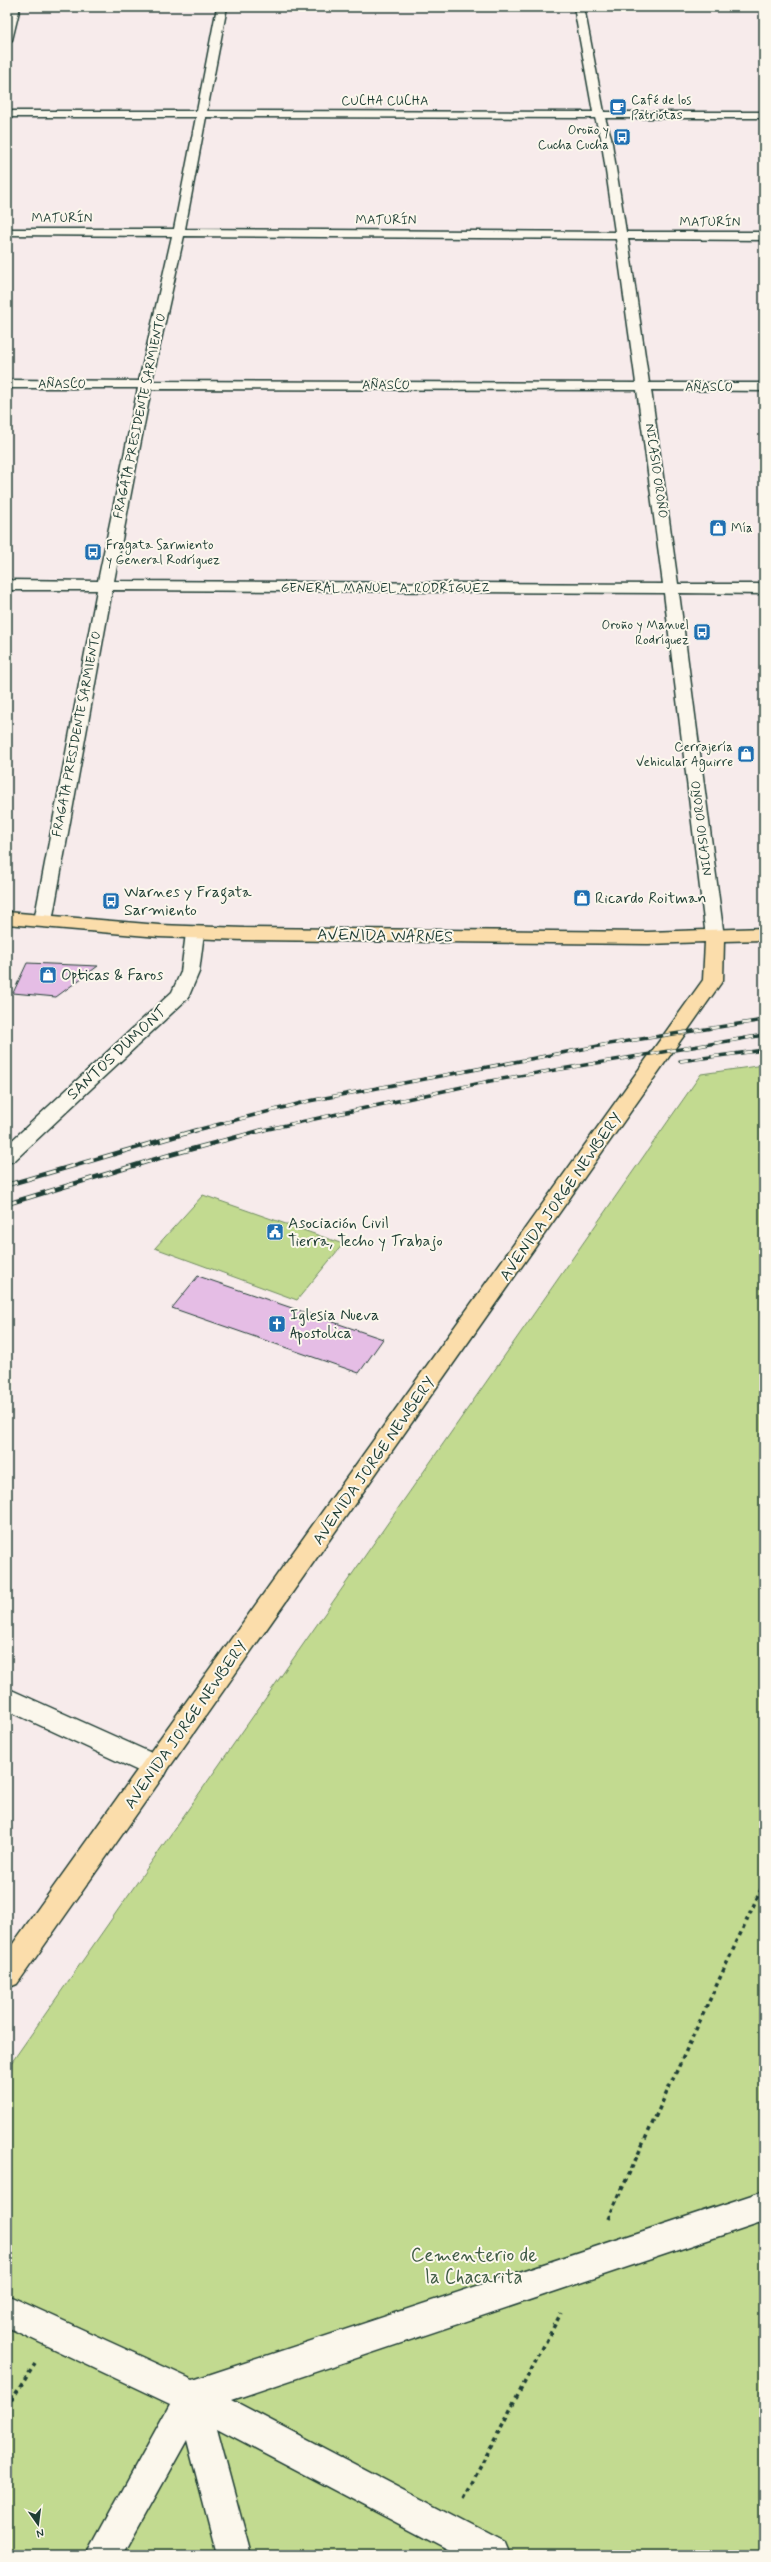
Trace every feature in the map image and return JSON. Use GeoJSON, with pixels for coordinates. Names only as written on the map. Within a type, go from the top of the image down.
{"type":"FeatureCollection","features":[{"type":"Feature","properties":{"kind":"main road","name":"AVENIDA WARNES"},"geometry":{"type":"LineString","coordinates":[[7,918],[195,933],[715,937],[764,934]]}},
{"type":"Feature","properties":{"kind":"main road","name":"AVENIDA JORGE NEWBERY"},"geometry":{"type":"LineString","coordinates":[[7,1975],[713,980],[715,937]]}},
{"type":"Feature","properties":{"kind":"street"},"geometry":{"type":"LineString","coordinates":[[7,40],[16,7]]}},
{"type":"Feature","properties":{"kind":"street","name":"FRAGATA PRESIDENTE SARMIENTO"},"geometry":{"type":"LineString","coordinates":[[42,921],[105,586],[145,384],[179,233],[222,7]]}},
{"type":"Feature","properties":{"kind":"street","name":"NICASIO OROÑO"},"geometry":{"type":"LineString","coordinates":[[579,7],[599,114],[606,137],[645,387],[673,589],[715,937]]}},
{"type":"Feature","properties":{"kind":"street","name":"CUCHA CUCHA"},"geometry":{"type":"LineString","coordinates":[[7,114],[764,115]]}},
{"type":"Feature","properties":{"kind":"street","name":"MATURÍN"},"geometry":{"type":"LineString","coordinates":[[7,232],[764,236]]}},
{"type":"Feature","properties":{"kind":"street","name":"AÑASCO"},"geometry":{"type":"LineString","coordinates":[[7,384],[764,387]]}},
{"type":"Feature","properties":{"kind":"street","name":"GENERAL MANUEL A. RODRÍGUEZ"},"geometry":{"type":"LineString","coordinates":[[7,586],[764,589]]}},
{"type":"Feature","properties":{"kind":"street","name":"SANTOS DUMONT"},"geometry":{"type":"LineString","coordinates":[[7,1156],[181,994],[190,972],[195,933]]}},
{"type":"Feature","properties":{"kind":"street"},"geometry":{"type":"LineString","coordinates":[[7,1698],[156,1767]]}},
{"type":"Feature","properties":{"kind":"street"},"geometry":{"type":"LineString","coordinates":[[104,2555],[192,2397],[764,2206]]}},
{"type":"Feature","properties":{"kind":"street"},"geometry":{"type":"LineString","coordinates":[[7,2311],[192,2397],[493,2555]]}},
{"type":"Feature","properties":{"kind":"street"},"geometry":{"type":"LineString","coordinates":[[192,2397],[234,2555]]}},
{"type":"Feature","properties":{"kind":"path"},"geometry":{"type":"LineString","coordinates":[[447,2531],[586,2266],[764,1883]]}},
{"type":"Feature","properties":{"kind":"path"},"geometry":{"type":"LineString","coordinates":[[7,2407],[54,2333]]}},
{"type":"Feature","properties":{"kind":"green space","name":"Cementerio de la Chacarita"},"geometry":{"type":"Polygon","coordinates":[[[764,1065],[764,2555],[7,2555],[7,2069],[701,1074],[764,1065]]]}},
{"type":"Feature","properties":{"kind":"green space"},"geometry":{"type":"Polygon","coordinates":[[[203,1195],[343,1244],[297,1300],[155,1248],[203,1195]]]}},
{"type":"Feature","properties":{"kind":"building","name":"Opticas & Faros"},"geometry":{"type":"Polygon","coordinates":[[[27,963],[98,966],[56,997],[13,993],[27,963]]]}},
{"type":"Feature","properties":{"kind":"building","name":"Iglesia Nueva Apostolica"},"geometry":{"type":"Polygon","coordinates":[[[198,1276],[383,1339],[359,1373],[172,1308],[198,1276]]]}},
{"type":"Feature","properties":{"kind":"railway"},"geometry":{"type":"LineString","coordinates":[[193,1131],[309,1101],[609,1044],[764,1020]]}},
{"type":"Feature","properties":{"kind":"railway"},"geometry":{"type":"LineString","coordinates":[[260,1131],[490,1081],[764,1035]]}},
{"type":"Feature","properties":{"kind":"railway"},"geometry":{"type":"LineString","coordinates":[[680,1061],[764,1050]]}},
{"type":"Feature","properties":{"kind":"railway"},"geometry":{"type":"LineString","coordinates":[[7,1185],[197,1130]]}},
{"type":"Feature","properties":{"kind":"railway"},"geometry":{"type":"LineString","coordinates":[[7,1204],[166,1156],[260,1131]]}},
{"type":"Feature","properties":{"kind":"place","name":"Café de los Patriotas"},"geometry":{"type":"Point","coordinates":[618,107]}},
{"type":"Feature","properties":{"kind":"place","name":"Oroño y Cucha Cucha"},"geometry":{"type":"Point","coordinates":[622,137]}},
{"type":"Feature","properties":{"kind":"place","name":"Mía"},"geometry":{"type":"Point","coordinates":[718,528]}},
{"type":"Feature","properties":{"kind":"place","name":"Fragata Sarmiento y General Rodríguez"},"geometry":{"type":"Point","coordinates":[93,552]}},
{"type":"Feature","properties":{"kind":"place","name":"Oroño y Manuel Rodríguez"},"geometry":{"type":"Point","coordinates":[702,632]}},
{"type":"Feature","properties":{"kind":"place","name":"Cerrajería Vehicular Aguirre"},"geometry":{"type":"Point","coordinates":[746,754]}},
{"type":"Feature","properties":{"kind":"place","name":"Ricardo Roitman"},"geometry":{"type":"Point","coordinates":[582,898]}},
{"type":"Feature","properties":{"kind":"place","name":"Warnes y Fragata Sarmiento"},"geometry":{"type":"Point","coordinates":[111,901]}},
{"type":"Feature","properties":{"kind":"place","name":"Opticas & Faros"},"geometry":{"type":"Point","coordinates":[48,975]}},
{"type":"Feature","properties":{"kind":"place","name":"Asociación Civil Tierra, Techo y Trabajo"},"geometry":{"type":"Point","coordinates":[275,1232]}},
{"type":"Feature","properties":{"kind":"place","name":"Iglesia Nueva Apostolica"},"geometry":{"type":"Point","coordinates":[277,1324]}}]}
